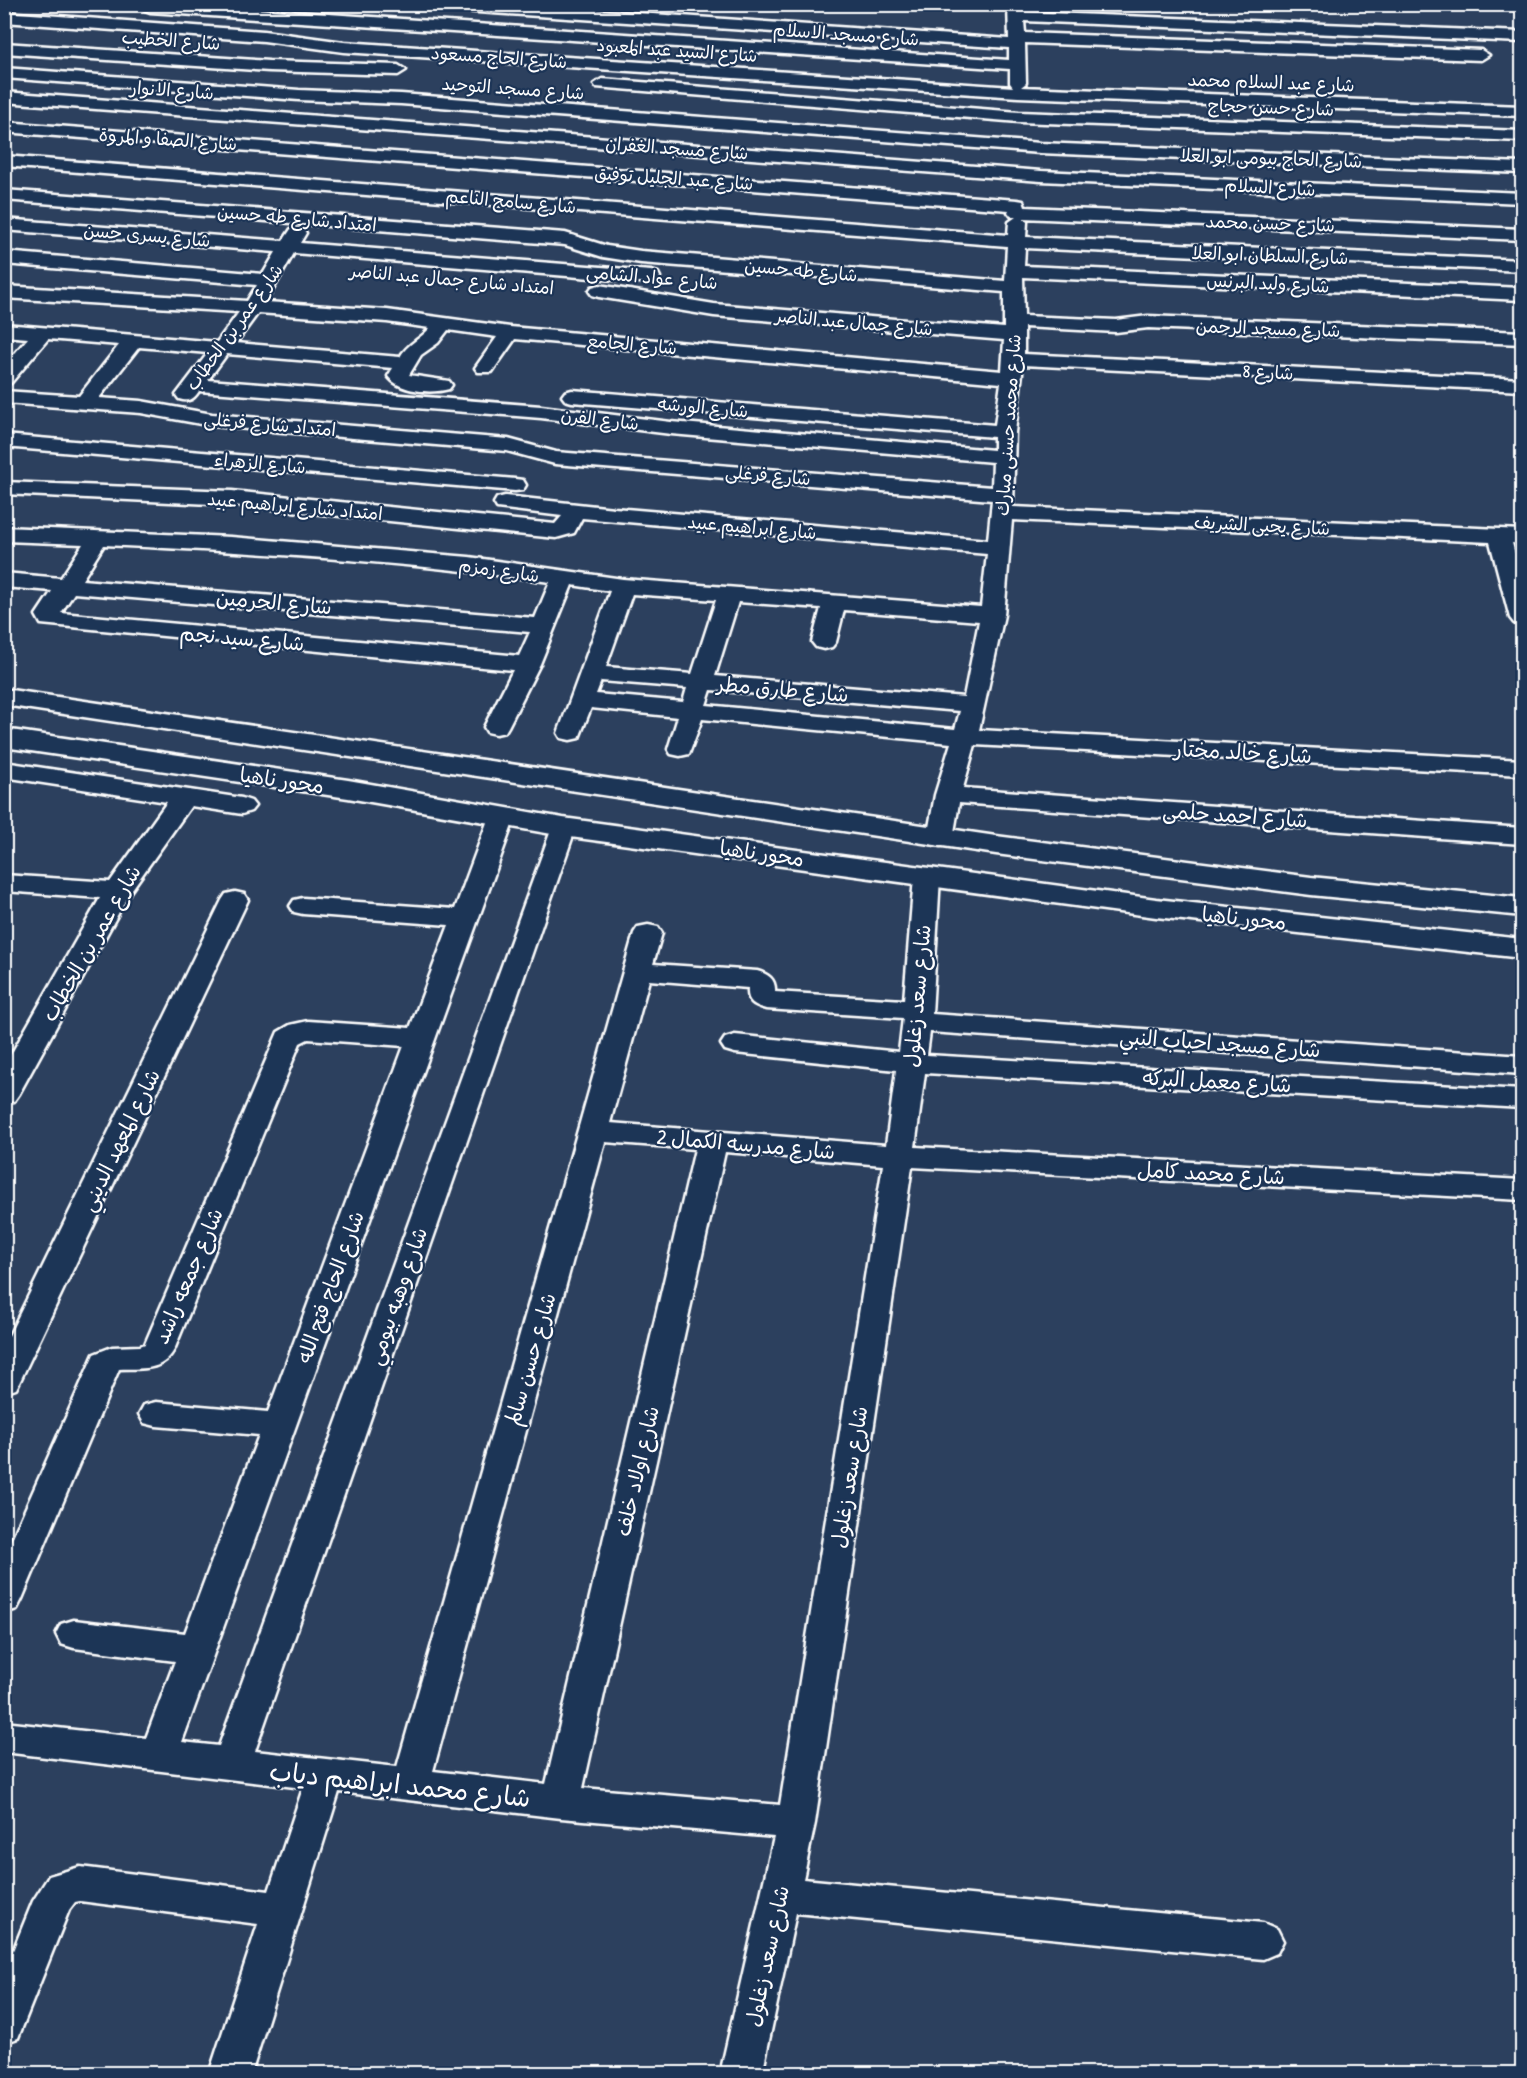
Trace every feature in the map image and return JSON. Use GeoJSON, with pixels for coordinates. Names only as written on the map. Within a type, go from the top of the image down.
{"type":"FeatureCollection","features":[{"type":"Feature","properties":{"kind":"main road","name":"محور ناهيا"},"geometry":{"type":"LineString","coordinates":[[4,697],[940,838],[1165,869],[1409,897],[1522,907]]}},
{"type":"Feature","properties":{"kind":"main road","name":"محور ناهيا"},"geometry":{"type":"LineString","coordinates":[[4,738],[348,789],[563,827],[1156,908],[1522,949]]}},
{"type":"Feature","properties":{"kind":"main road"},"geometry":{"type":"LineString","coordinates":[[927,877],[940,838]]}},
{"type":"Feature","properties":{"kind":"street"},"geometry":{"type":"LineString","coordinates":[[332,46],[360,4]]}},
{"type":"Feature","properties":{"kind":"street"},"geometry":{"type":"LineString","coordinates":[[434,4],[1018,41],[1499,56]]}},
{"type":"Feature","properties":{"kind":"street"},"geometry":{"type":"LineString","coordinates":[[1167,22],[1189,4]]}},
{"type":"Feature","properties":{"kind":"street","name":"شارع مسجد الاسلام"},"geometry":{"type":"LineString","coordinates":[[132,6],[1018,65]]}},
{"type":"Feature","properties":{"kind":"street"},"geometry":{"type":"LineString","coordinates":[[1016,10],[1167,22],[1522,37]]}},
{"type":"Feature","properties":{"kind":"street","name":"شارع محمد حسنى مبارك"},"geometry":{"type":"LineString","coordinates":[[940,838],[948,795],[974,705],[992,615],[999,548],[1005,432],[1013,368],[1018,240],[1019,117],[1016,10]]}},
{"type":"Feature","properties":{"kind":"street","name":"شارع السيد عبد المعبود"},"geometry":{"type":"LineString","coordinates":[[4,17],[264,36],[332,46],[1018,92]]}},
{"type":"Feature","properties":{"kind":"street","name":"شارع عمر بن الخطاب"},"geometry":{"type":"LineString","coordinates":[[171,414],[253,307],[290,247],[320,186],[331,152],[337,122],[339,96],[332,46]]}},
{"type":"Feature","properties":{"kind":"street","name":"شارع الخطيب"},"geometry":{"type":"LineString","coordinates":[[4,48],[269,66],[335,68]]}},
{"type":"Feature","properties":{"kind":"street","name":"شارع الحاج مسعود"},"geometry":{"type":"LineString","coordinates":[[335,68],[413,71]]}},
{"type":"Feature","properties":{"kind":"street","name":"شارع مسجد التوحيد"},"geometry":{"type":"LineString","coordinates":[[4,73],[1019,146]]}},
{"type":"Feature","properties":{"kind":"street","name":"شارع الحاج مسعود"},"geometry":{"type":"LineString","coordinates":[[589,83],[1019,117]]}},
{"type":"Feature","properties":{"kind":"street","name":"شارع عبد السلام محمد"},"geometry":{"type":"LineString","coordinates":[[1018,92],[1522,111]]}},
{"type":"Feature","properties":{"kind":"street","name":"شارع الانوار"},"geometry":{"type":"LineString","coordinates":[[4,97],[337,122]]}},
{"type":"Feature","properties":{"kind":"street","name":"شارع حسن حجاج"},"geometry":{"type":"LineString","coordinates":[[1019,117],[1522,136]]}},
{"type":"Feature","properties":{"kind":"street","name":"شارع مسجد الغفران"},"geometry":{"type":"LineString","coordinates":[[337,122],[1017,174]]}},
{"type":"Feature","properties":{"kind":"street","name":"شارع الصفا و المروة"},"geometry":{"type":"LineString","coordinates":[[4,127],[331,152]]}},
{"type":"Feature","properties":{"kind":"street","name":"شارع الحاج بيومى ابو العلا"},"geometry":{"type":"LineString","coordinates":[[1019,146],[1522,168]]}},
{"type":"Feature","properties":{"kind":"street","name":"شارع عبد الجليل توفيق"},"geometry":{"type":"LineString","coordinates":[[331,152],[1017,209]]}},
{"type":"Feature","properties":{"kind":"street","name":"شارع سامح الناعم"},"geometry":{"type":"LineString","coordinates":[[4,161],[1018,240]]}},
{"type":"Feature","properties":{"kind":"street","name":"شارع السلام"},"geometry":{"type":"LineString","coordinates":[[1017,174],[1522,198]]}},
{"type":"Feature","properties":{"kind":"street","name":"امتداد شارع طه حسين"},"geometry":{"type":"LineString","coordinates":[[4,195],[565,239],[589,244]]}},
{"type":"Feature","properties":{"kind":"street","name":"شارع حسن محمد"},"geometry":{"type":"LineString","coordinates":[[1017,209],[1522,234]]}},
{"type":"Feature","properties":{"kind":"street","name":"شارع يسرى حسن"},"geometry":{"type":"LineString","coordinates":[[4,224],[290,247]]}},
{"type":"Feature","properties":{"kind":"street","name":"شارع السلطان ابو العلا"},"geometry":{"type":"LineString","coordinates":[[1018,240],[1085,247],[1522,265]]}},
{"type":"Feature","properties":{"kind":"street","name":"شارع طه حسين"},"geometry":{"type":"LineString","coordinates":[[589,244],[603,251],[641,257],[1014,304]]}},
{"type":"Feature","properties":{"kind":"street","name":"شارع عواد الشامى"},"geometry":{"type":"LineString","coordinates":[[290,247],[670,278]]}},
{"type":"Feature","properties":{"kind":"street","name":"امتداد شارع جمال عبد الناصر"},"geometry":{"type":"LineString","coordinates":[[4,258],[627,294],[694,308]]}},
{"type":"Feature","properties":{"kind":"street","name":"شارع الجامع"},"geometry":{"type":"LineString","coordinates":[[4,292],[387,316],[510,333],[823,352],[1013,368]]}},
{"type":"Feature","properties":{"kind":"street","name":"شارع وليد البرنس"},"geometry":{"type":"LineString","coordinates":[[1014,304],[1522,294]]}},
{"type":"Feature","properties":{"kind":"street"},"geometry":{"type":"LineString","coordinates":[[990,304],[1014,304]]}},
{"type":"Feature","properties":{"kind":"street","name":"شارع جمال عبد الناصر"},"geometry":{"type":"LineString","coordinates":[[694,308],[1014,304]]}},
{"type":"Feature","properties":{"kind":"street","name":"شارع مسجد الرحمن"},"geometry":{"type":"LineString","coordinates":[[1014,304],[1116,326],[1148,322],[1522,339]]}},
{"type":"Feature","properties":{"kind":"street"},"geometry":{"type":"LineString","coordinates":[[403,372],[416,348],[431,339],[443,324]]}},
{"type":"Feature","properties":{"kind":"street","name":"شارع الورشه"},"geometry":{"type":"LineString","coordinates":[[4,330],[222,349],[403,372],[1005,432]]}},
{"type":"Feature","properties":{"kind":"street"},"geometry":{"type":"LineString","coordinates":[[486,368],[510,333]]}},
{"type":"Feature","properties":{"kind":"street"},"geometry":{"type":"LineString","coordinates":[[4,379],[42,334]]}},
{"type":"Feature","properties":{"kind":"street"},"geometry":{"type":"LineString","coordinates":[[84,403],[134,341]]}},
{"type":"Feature","properties":{"kind":"street","name":"شارع 8"},"geometry":{"type":"LineString","coordinates":[[1013,368],[1522,385]]}},
{"type":"Feature","properties":{"kind":"street","name":"شارع الفرن"},"geometry":{"type":"LineString","coordinates":[[194,385],[541,412],[671,429],[1005,457]]}},
{"type":"Feature","properties":{"kind":"street","name":"امتداد شارع فرغلى"},"geometry":{"type":"LineString","coordinates":[[4,397],[153,409],[212,420],[508,445],[528,449],[534,454]]}},
{"type":"Feature","properties":{"kind":"street","name":"شارع الزهراء"},"geometry":{"type":"LineString","coordinates":[[4,441],[510,494]]}},
{"type":"Feature","properties":{"kind":"street"},"geometry":{"type":"LineString","coordinates":[[491,525],[534,454]]}},
{"type":"Feature","properties":{"kind":"street","name":"شارع فرغلى"},"geometry":{"type":"LineString","coordinates":[[534,454],[1003,504]]}},
{"type":"Feature","properties":{"kind":"street","name":"امتداد شارع ابراهيم عبيد"},"geometry":{"type":"LineString","coordinates":[[4,488],[242,499],[560,531],[566,528],[575,511]]}},
{"type":"Feature","properties":{"kind":"street","name":"شارع ابراهيم عبيد"},"geometry":{"type":"LineString","coordinates":[[510,494],[575,511],[999,548]]}},
{"type":"Feature","properties":{"kind":"street","name":"شارع يحيى الشريف"},"geometry":{"type":"LineString","coordinates":[[1003,504],[1522,537]]}},
{"type":"Feature","properties":{"kind":"street","name":"شارع زمزم"},"geometry":{"type":"LineString","coordinates":[[4,534],[243,545],[469,564],[623,586],[992,615]]}},
{"type":"Feature","properties":{"kind":"street"},"geometry":{"type":"LineString","coordinates":[[1499,536],[1519,593],[1522,618]]}},
{"type":"Feature","properties":{"kind":"street","name":"شارع سيد نجم"},"geometry":{"type":"LineString","coordinates":[[97,539],[48,615],[49,618],[528,664]]}},
{"type":"Feature","properties":{"kind":"street"},"geometry":{"type":"LineString","coordinates":[[496,727],[528,664],[564,579]]}},
{"type":"Feature","properties":{"kind":"street","name":"شارع الحرمين"},"geometry":{"type":"LineString","coordinates":[[4,580],[544,626]]}},
{"type":"Feature","properties":{"kind":"street"},"geometry":{"type":"LineString","coordinates":[[570,733],[623,586]]}},
{"type":"Feature","properties":{"kind":"street"},"geometry":{"type":"LineString","coordinates":[[680,748],[729,595]]}},
{"type":"Feature","properties":{"kind":"street"},"geometry":{"type":"LineString","coordinates":[[824,642],[834,603]]}},
{"type":"Feature","properties":{"kind":"street","name":"شارع طارق مطر"},"geometry":{"type":"LineString","coordinates":[[592,673],[974,705]]}},
{"type":"Feature","properties":{"kind":"street","name":"شارع خالد مختار"},"geometry":{"type":"LineString","coordinates":[[582,700],[963,737],[1522,768]]}},
{"type":"Feature","properties":{"kind":"street"},"geometry":{"type":"LineString","coordinates":[[4,769],[242,806]]}},
{"type":"Feature","properties":{"kind":"street","name":"شارع احمد حلمى"},"geometry":{"type":"LineString","coordinates":[[948,795],[1522,836]]}},
{"type":"Feature","properties":{"kind":"street","name":"شارع عمر بن الخطاب"},"geometry":{"type":"LineString","coordinates":[[4,1094],[117,891],[184,797]]}},
{"type":"Feature","properties":{"kind":"street","name":"شارع الحاج فتح الله"},"geometry":{"type":"LineString","coordinates":[[158,1756],[502,817]]}},
{"type":"Feature","properties":{"kind":"street","name":"شارع وهبه بيومي"},"geometry":{"type":"LineString","coordinates":[[231,1765],[563,827]]}},
{"type":"Feature","properties":{"kind":"street","name":"شارع سعد زغلول"},"geometry":{"type":"LineString","coordinates":[[741,2073],[796,1823],[912,1063],[918,1016],[927,877]]}},
{"type":"Feature","properties":{"kind":"street"},"geometry":{"type":"LineString","coordinates":[[8,889],[117,891]]}},
{"type":"Feature","properties":{"kind":"street","name":"شارع المعهد الديني"},"geometry":{"type":"LineString","coordinates":[[4,1381],[235,900]]}},
{"type":"Feature","properties":{"kind":"street"},"geometry":{"type":"LineString","coordinates":[[303,906],[465,918]]}},
{"type":"Feature","properties":{"kind":"street","name":"شارع حسن سالم"},"geometry":{"type":"LineString","coordinates":[[411,1784],[648,933]]}},
{"type":"Feature","properties":{"kind":"street","name":"شارع مسجد احباب النبي"},"geometry":{"type":"LineString","coordinates":[[638,971],[757,980],[762,983],[761,997],[766,1000],[918,1016],[1522,1065]]}},
{"type":"Feature","properties":{"kind":"street","name":"شارع جمعه راشد"},"geometry":{"type":"LineString","coordinates":[[4,1599],[106,1362],[120,1357],[147,1358],[158,1350],[288,1038],[300,1031],[308,1030],[422,1038]]}},
{"type":"Feature","properties":{"kind":"street","name":"شارع معمل البركه"},"geometry":{"type":"LineString","coordinates":[[735,1044],[912,1063],[1522,1099]]}},
{"type":"Feature","properties":{"kind":"street","name":"شارع مدرسه الكمال 2"},"geometry":{"type":"LineString","coordinates":[[593,1131],[899,1156]]}},
{"type":"Feature","properties":{"kind":"street","name":"شارع اولاد خلف"},"geometry":{"type":"LineString","coordinates":[[561,1802],[712,1141]]}},
{"type":"Feature","properties":{"kind":"street","name":"شارع محمد كامل"},"geometry":{"type":"LineString","coordinates":[[899,1156],[1522,1190]]}},
{"type":"Feature","properties":{"kind":"street"},"geometry":{"type":"LineString","coordinates":[[156,1414],[280,1425]]}},
{"type":"Feature","properties":{"kind":"street"},"geometry":{"type":"LineString","coordinates":[[74,1634],[198,1649]]}},
{"type":"Feature","properties":{"kind":"street","name":"شارع محمد ابراهيم دياب"},"geometry":{"type":"LineString","coordinates":[[4,1737],[561,1802],[796,1823]]}},
{"type":"Feature","properties":{"kind":"street"},"geometry":{"type":"LineString","coordinates":[[230,2073],[326,1774]]}},
{"type":"Feature","properties":{"kind":"street"},"geometry":{"type":"LineString","coordinates":[[4,2025],[53,1901],[63,1888],[80,1884],[282,1910]]}},
{"type":"Feature","properties":{"kind":"street"},"geometry":{"type":"LineString","coordinates":[[781,1894],[1263,1941]]}}]}
